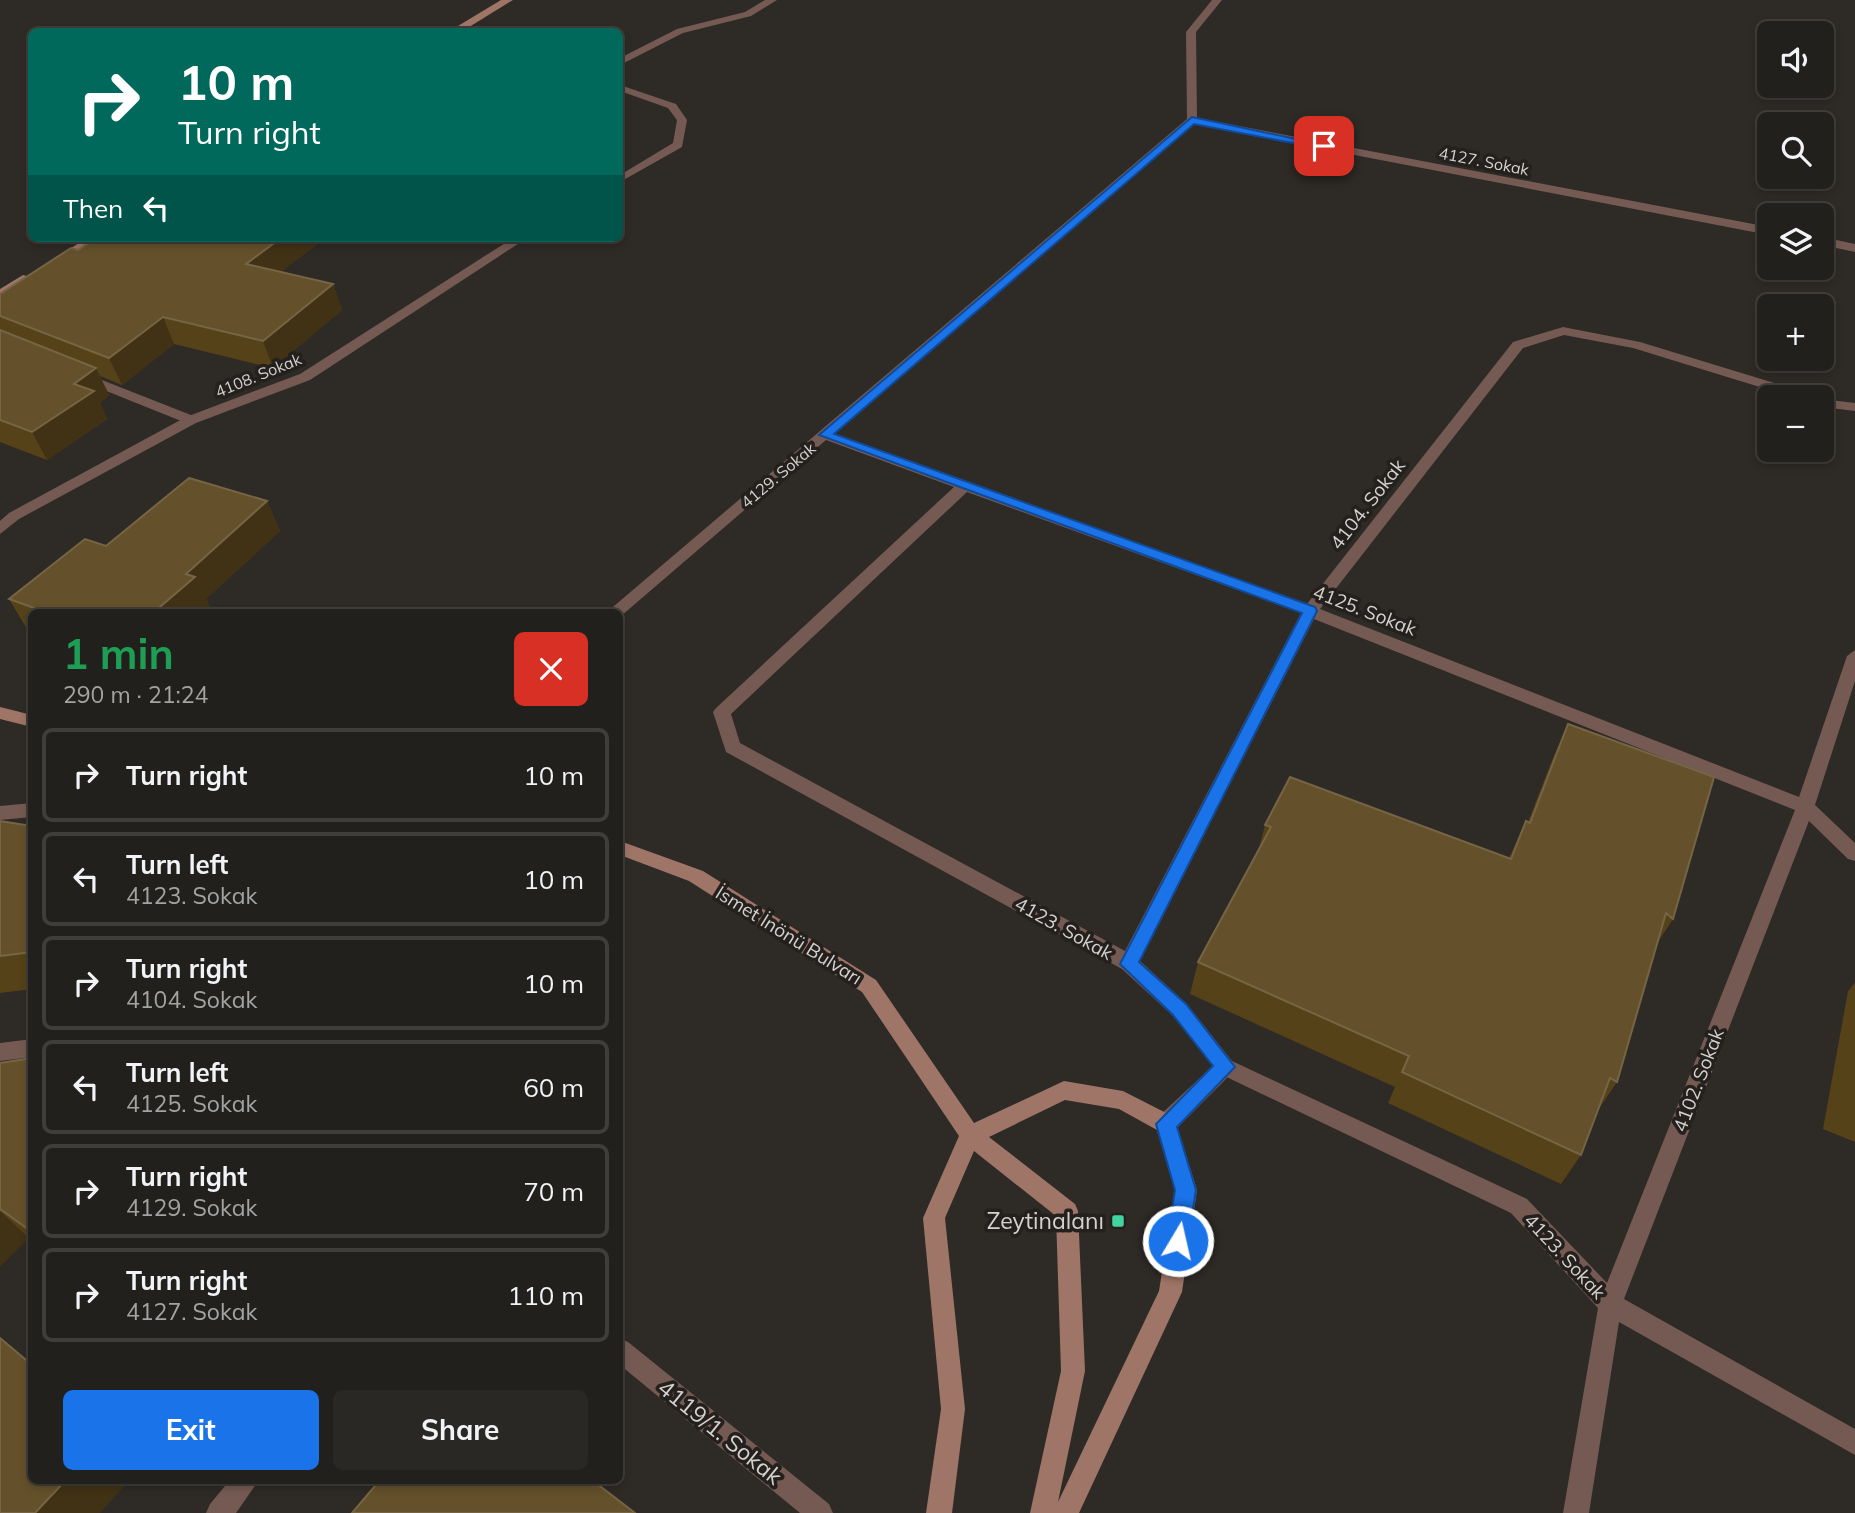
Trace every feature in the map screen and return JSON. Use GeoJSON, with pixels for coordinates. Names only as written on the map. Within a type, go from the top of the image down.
{"type":"FeatureCollection","features":[{"type":"Feature","properties":{"kind":"main road"},"geometry":{"type":"LineString","coordinates":[[460,28],[508,0]]}},
{"type":"Feature","properties":{"kind":"main road"},"geometry":{"type":"LineString","coordinates":[[48,266],[89,242]]}},
{"type":"Feature","properties":{"kind":"main road"},"geometry":{"type":"LineString","coordinates":[[0,294],[36,273]]}},
{"type":"Feature","properties":{"kind":"main road"},"geometry":{"type":"LineString","coordinates":[[0,713],[28,720]]}},
{"type":"Feature","properties":{"kind":"main road","name":"İsmet İnönü Bulvarı"},"geometry":{"type":"LineString","coordinates":[[623,849],[696,876],[869,986],[970,1135],[1067,1211],[1073,1371],[1043,1513]]}},
{"type":"Feature","properties":{"kind":"main road"},"geometry":{"type":"LineString","coordinates":[[939,1513],[953,1409],[934,1218],[970,1135],[1064,1090],[1123,1100],[1166,1124],[1185,1190],[1170,1292],[1066,1513]]}},
{"type":"Feature","properties":{"kind":"street"},"geometry":{"type":"LineString","coordinates":[[623,60],[680,31],[748,14],[772,0]]}},
{"type":"Feature","properties":{"kind":"street"},"geometry":{"type":"LineString","coordinates":[[1192,120],[1191,32],[1217,0]]}},
{"type":"Feature","properties":{"kind":"street"},"geometry":{"type":"LineString","coordinates":[[623,89],[672,106],[682,120],[678,145],[623,177]]}},
{"type":"Feature","properties":{"kind":"street","name":"4127. Sokak"},"geometry":{"type":"LineString","coordinates":[[1192,120],[1757,229]]}},
{"type":"Feature","properties":{"kind":"street","name":"4129. Sokak"},"geometry":{"type":"LineString","coordinates":[[619,609],[1192,120]]}},
{"type":"Feature","properties":{"kind":"street","name":"4108. Sokak"},"geometry":{"type":"LineString","coordinates":[[0,529],[14,516],[191,420],[305,377],[514,242]]}},
{"type":"Feature","properties":{"kind":"street"},"geometry":{"type":"LineString","coordinates":[[1834,244],[1855,248]]}},
{"type":"Feature","properties":{"kind":"street","name":"4104. Sokak"},"geometry":{"type":"LineString","coordinates":[[1129,964],[1310,611],[1518,345],[1563,331],[1635,345],[1766,385]]}},
{"type":"Feature","properties":{"kind":"street"},"geometry":{"type":"LineString","coordinates":[[76,373],[191,420]]}},
{"type":"Feature","properties":{"kind":"street"},"geometry":{"type":"LineString","coordinates":[[1834,404],[1855,407]]}},
{"type":"Feature","properties":{"kind":"street","name":"4125. Sokak"},"geometry":{"type":"LineString","coordinates":[[825,435],[1310,611],[1805,807]]}},
{"type":"Feature","properties":{"kind":"street","name":"4123. Sokak"},"geometry":{"type":"LineString","coordinates":[[965,485],[722,712],[732,747],[1129,964],[1180,1010],[1225,1067],[1519,1206],[1610,1304],[1855,1443]]}},
{"type":"Feature","properties":{"kind":"street","name":"4102. Sokak"},"geometry":{"type":"LineString","coordinates":[[1576,1513],[1610,1304],[1805,807],[1855,656]]}},
{"type":"Feature","properties":{"kind":"street"},"geometry":{"type":"LineString","coordinates":[[1805,807],[1855,854]]}},
{"type":"Feature","properties":{"kind":"street"},"geometry":{"type":"LineString","coordinates":[[0,813],[28,810]]}},
{"type":"Feature","properties":{"kind":"street"},"geometry":{"type":"LineString","coordinates":[[0,1052],[28,1048]]}},
{"type":"Feature","properties":{"kind":"street"},"geometry":{"type":"LineString","coordinates":[[1166,1124],[1225,1067]]}},
{"type":"Feature","properties":{"kind":"street","name":"4119/1. Sokak"},"geometry":{"type":"LineString","coordinates":[[623,1352],[820,1513]]}},
{"type":"Feature","properties":{"kind":"street"},"geometry":{"type":"LineString","coordinates":[[219,1513],[244,1484]]}},
{"type":"Feature","properties":{"kind":"building"},"geometry":{"type":"Polygon","coordinates":[[[90,242],[276,242],[246,264],[333,284],[263,341],[163,317],[109,358],[0,316],[0,294],[71,248],[78,250],[90,242]]]}},
{"type":"Feature","properties":{"kind":"building"},"geometry":{"type":"Polygon","coordinates":[[[0,330],[96,368],[74,384],[94,391],[32,432],[0,420],[0,330]]]}},
{"type":"Feature","properties":{"kind":"building"},"geometry":{"type":"Polygon","coordinates":[[[189,478],[267,501],[186,574],[195,577],[158,609],[37,609],[9,599],[85,539],[106,546],[189,478]]]}},
{"type":"Feature","properties":{"kind":"building"},"geometry":{"type":"Polygon","coordinates":[[[1568,724],[1714,777],[1673,919],[1666,913],[1617,1082],[1610,1078],[1581,1155],[1402,1072],[1409,1056],[1198,962],[1271,827],[1265,825],[1290,777],[1511,859],[1526,821],[1530,823],[1568,724]]]}},
{"type":"Feature","properties":{"kind":"building"},"geometry":{"type":"Polygon","coordinates":[[[0,821],[28,825],[28,952],[0,956],[0,821]]]}},
{"type":"Feature","properties":{"kind":"building"},"geometry":{"type":"Polygon","coordinates":[[[28,1059],[28,1229],[0,1209],[0,1063],[28,1059]]]}},
{"type":"Feature","properties":{"kind":"building"},"geometry":{"type":"Polygon","coordinates":[[[0,1338],[28,1362],[28,1484],[62,1484],[35,1513],[0,1513],[0,1338]]]}},
{"type":"Feature","properties":{"kind":"building"},"geometry":{"type":"Polygon","coordinates":[[[377,1484],[597,1484],[635,1513],[352,1513],[377,1484]]]}},
{"type":"Feature","properties":{"kind":"place","name":"Zeytinalanı"},"geometry":{"type":"Point","coordinates":[1118,1221]}},
{"type":"Feature","properties":{"kind":"route"},"geometry":{"type":"LineString","coordinates":[[1178,1241],[1185,1190],[1166,1124],[1225,1067],[1180,1010],[1129,964],[1310,611],[825,435],[1139,169],[1192,120],[1324,146]]}}]}
